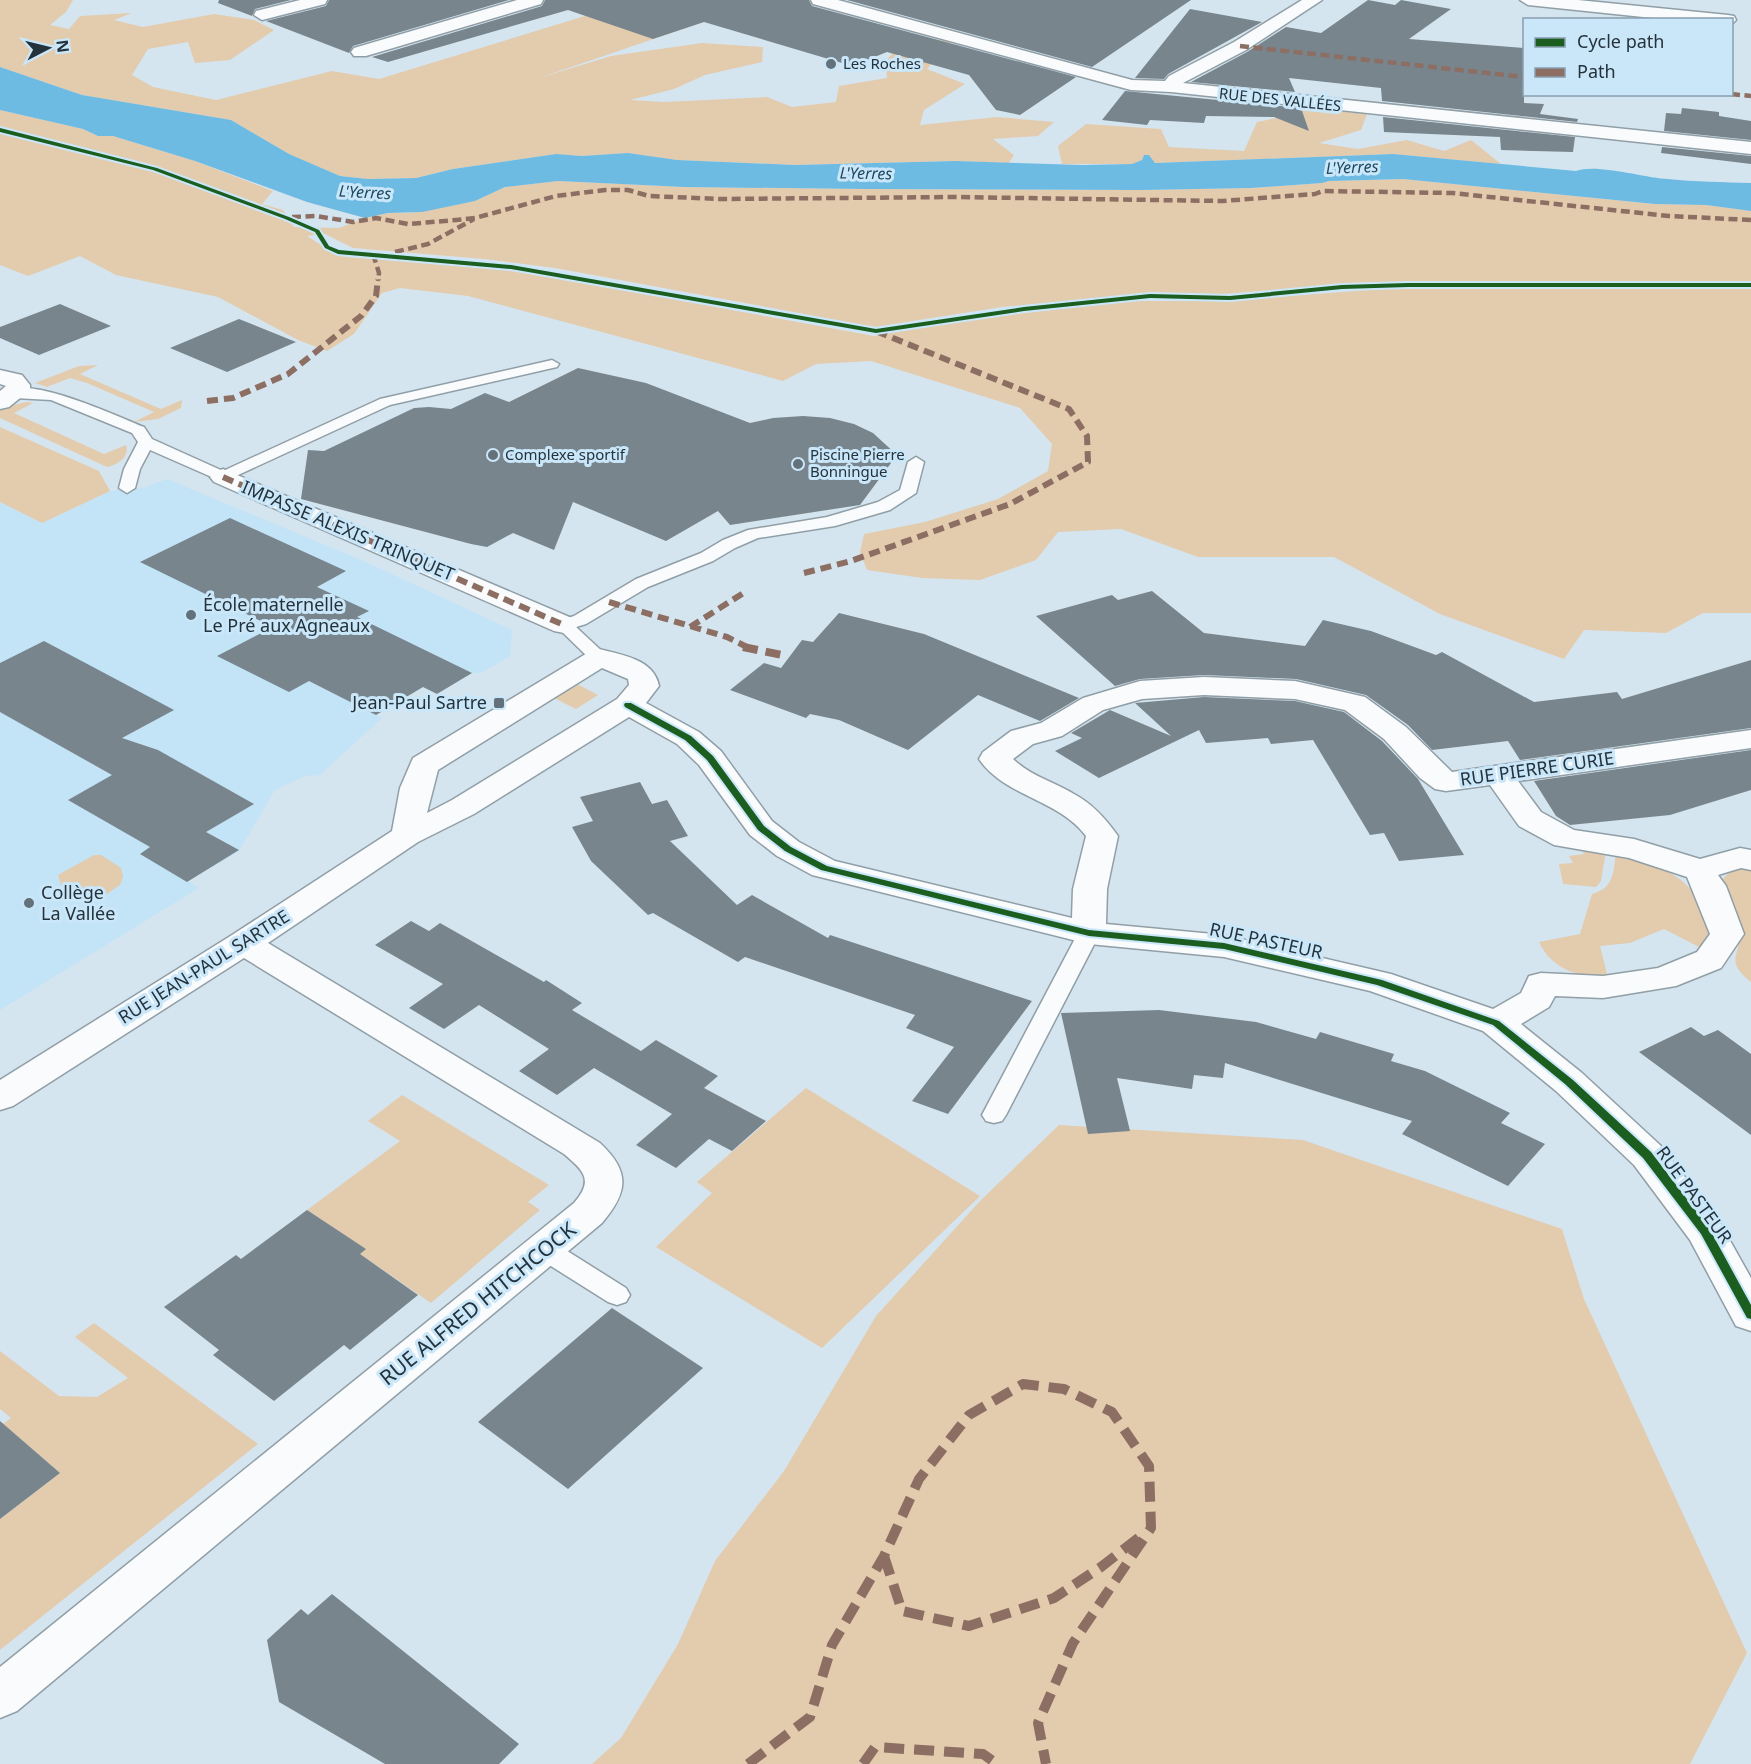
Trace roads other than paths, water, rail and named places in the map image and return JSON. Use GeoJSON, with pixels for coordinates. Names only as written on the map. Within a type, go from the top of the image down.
{"type":"FeatureCollection","features":[{"type":"Feature","properties":{"kind":"street"},"geometry":{"type":"LineString","coordinates":[[262,15],[319,0]]}},
{"type":"Feature","properties":{"kind":"street"},"geometry":{"type":"LineString","coordinates":[[360,52],[535,0]]}},
{"type":"Feature","properties":{"kind":"street","name":"RUE DES VALLÉES"},"geometry":{"type":"LineString","coordinates":[[819,0],[1131,85],[1171,87],[1751,148]]}},
{"type":"Feature","properties":{"kind":"street"},"geometry":{"type":"LineString","coordinates":[[1171,87],[1175,80],[1240,46],[1314,0]]}},
{"type":"Feature","properties":{"kind":"street"},"geometry":{"type":"LineString","coordinates":[[1528,0],[1713,18]]}},
{"type":"Feature","properties":{"kind":"street","name":"IMPASSE ALEXIS TRINQUET"},"geometry":{"type":"LineString","coordinates":[[223,477],[564,625]]}},
{"type":"Feature","properties":{"kind":"street"},"geometry":{"type":"LineString","coordinates":[[407,835],[416,788],[424,765],[599,658]]}},
{"type":"Feature","properties":{"kind":"street","name":"RUE JEAN-PAUL SARTRE"},"geometry":{"type":"LineString","coordinates":[[0,1097],[244,943],[407,835],[463,807],[628,705],[644,686],[642,675],[599,658]]}},
{"type":"Feature","properties":{"kind":"street","name":"RUE PIERRE CURIE"},"geometry":{"type":"LineString","coordinates":[[1089,933],[1090,889],[1102,836],[1092,819],[1076,806],[1007,774],[994,759],[1023,737],[1051,730],[1093,704],[1140,690],[1204,686],[1295,690],[1354,703],[1395,732],[1431,771],[1446,782],[1751,739]]}},
{"type":"Feature","properties":{"kind":"street","name":"RUE PASTEUR"},"geometry":{"type":"LineString","coordinates":[[628,705],[688,738],[710,758],[761,828],[788,849],[824,868],[1089,933],[1224,946],[1379,982],[1496,1023],[1569,1082],[1647,1155],[1705,1231],[1751,1315]]}},
{"type":"Feature","properties":{"kind":"street"},"geometry":{"type":"LineString","coordinates":[[1498,775],[1530,819],[1565,838],[1634,849],[1699,870],[1740,858],[1751,860]]}},
{"type":"Feature","properties":{"kind":"street"},"geometry":{"type":"LineString","coordinates":[[1496,1023],[1538,999],[1541,984],[1603,987],[1653,980],[1664,978],[1709,960],[1727,934],[1709,886],[1699,870]]}},
{"type":"Feature","properties":{"kind":"street","name":"RUE ALFRED HITCHCOCK"},"geometry":{"type":"LineString","coordinates":[[0,1696],[588,1213],[600,1199],[604,1190],[603,1168],[577,1145],[244,943]]}},
{"type":"Feature","properties":{"kind":"lane"},"geometry":{"type":"LineString","coordinates":[[223,477],[385,402],[552,364]]}},
{"type":"Feature","properties":{"kind":"lane","name":"IMPASSE ALEXIS TRINQUET"},"geometry":{"type":"LineString","coordinates":[[5,391],[54,396],[142,436],[223,477]]}},
{"type":"Feature","properties":{"kind":"lane"},"geometry":{"type":"LineString","coordinates":[[127,488],[142,436]]}},
{"type":"Feature","properties":{"kind":"lane"},"geometry":{"type":"LineString","coordinates":[[564,625],[580,620],[642,583],[706,557],[754,534],[829,522],[884,506],[908,493],[916,462]]}},
{"type":"Feature","properties":{"kind":"lane","name":"RUE JEAN-PAUL SARTRE"},"geometry":{"type":"LineString","coordinates":[[564,625],[599,658]]}},
{"type":"Feature","properties":{"kind":"lane"},"geometry":{"type":"LineString","coordinates":[[994,1115],[1089,933]]}},
{"type":"Feature","properties":{"kind":"lane"},"geometry":{"type":"LineString","coordinates":[[544,1249],[617,1294]]}},
{"type":"Feature","properties":{"kind":"water","name":"L'Yerres"},"geometry":{"type":"Polygon","coordinates":[[[0,67],[82,95],[231,120],[289,154],[340,176],[368,179],[416,178],[453,169],[556,154],[582,156],[628,153],[677,160],[795,165],[956,161],[1082,165],[1132,164],[1142,160],[1144,155],[1149,155],[1155,163],[1393,154],[1576,171],[1608,170],[1678,180],[1751,183],[1751,211],[1706,205],[1655,204],[1403,179],[1329,181],[1251,188],[1142,190],[684,187],[558,181],[505,187],[475,201],[422,212],[388,213],[365,218],[307,202],[195,161],[113,136],[98,136],[83,129],[0,110],[0,67]]]}},
{"type":"Feature","properties":{"kind":"place","name":"Les Roches"},"geometry":{"type":"Point","coordinates":[831,64]}},
{"type":"Feature","properties":{"kind":"place","name":"Complexe sportif"},"geometry":{"type":"Point","coordinates":[493,455]}},
{"type":"Feature","properties":{"kind":"place","name":"Piscine Pierre Bonningue"},"geometry":{"type":"Point","coordinates":[798,464]}},
{"type":"Feature","properties":{"kind":"place","name":"École maternelle Le Pré aux Agneaux"},"geometry":{"type":"Point","coordinates":[191,615]}},
{"type":"Feature","properties":{"kind":"place","name":"Jean-Paul Sartre"},"geometry":{"type":"Point","coordinates":[499,703]}},
{"type":"Feature","properties":{"kind":"place","name":"Collège La Vallée"},"geometry":{"type":"Point","coordinates":[29,903]}}]}
